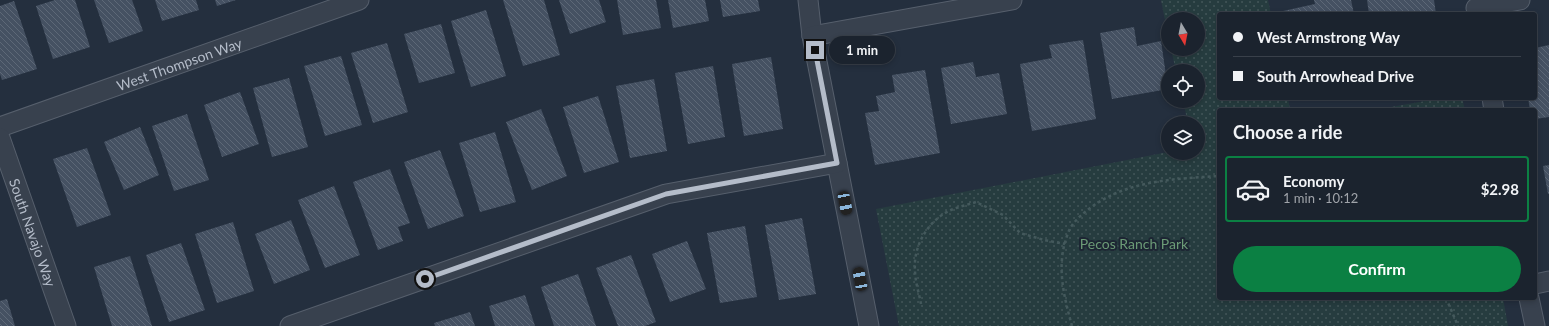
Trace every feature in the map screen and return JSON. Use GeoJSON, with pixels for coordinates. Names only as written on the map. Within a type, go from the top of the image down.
{"type":"FeatureCollection","features":[{"type":"Feature","properties":{"kind":"street","name":"West Thompson Way"},"geometry":{"type":"LineString","coordinates":[[0,127],[359,0]]}},
{"type":"Feature","properties":{"kind":"street"},"geometry":{"type":"LineString","coordinates":[[808,0],[812,36],[869,326]]}},
{"type":"Feature","properties":{"kind":"street"},"geometry":{"type":"LineString","coordinates":[[812,36],[1012,0]]}},
{"type":"Feature","properties":{"kind":"street"},"geometry":{"type":"LineString","coordinates":[[1476,7],[1520,0]]}},
{"type":"Feature","properties":{"kind":"street","name":"South Navajo Way"},"geometry":{"type":"LineString","coordinates":[[0,138],[66,326]]}},
{"type":"Feature","properties":{"kind":"street"},"geometry":{"type":"LineString","coordinates":[[290,326],[666,194],[837,163]]}},
{"type":"Feature","properties":{"kind":"street"},"geometry":{"type":"LineString","coordinates":[[1537,284],[1549,281]]}},
{"type":"Feature","properties":{"kind":"street"},"geometry":{"type":"LineString","coordinates":[[1529,300],[1535,326]]}},
{"type":"Feature","properties":{"kind":"path"},"geometry":{"type":"LineString","coordinates":[[1072,326],[1062,283],[1066,236],[1074,221],[1100,201],[1119,192],[1152,182],[1217,176]]}},
{"type":"Feature","properties":{"kind":"path"},"geometry":{"type":"LineString","coordinates":[[921,304],[915,270],[916,251],[921,238],[937,219],[949,211],[976,202],[1003,215],[1020,233],[1065,244]]}},
{"type":"Feature","properties":{"kind":"path"},"geometry":{"type":"LineString","coordinates":[[1447,300],[1458,326]]}},
{"type":"Feature","properties":{"kind":"green space","name":"Pecos Ranch Park"},"geometry":{"type":"Polygon","coordinates":[[[1161,0],[1268,0],[1271,12],[1217,12],[1217,100],[1288,100],[1290,108],[1217,108],[1217,300],[1503,300],[1508,326],[899,326],[876,209],[1161,153],[1161,160],[1205,160],[1205,116],[1186,116],[1185,108],[1205,108],[1205,64],[1174,64],[1173,56],[1205,56],[1205,12],[1163,12],[1161,0]]]}},
{"type":"Feature","properties":{"kind":"green space"},"geometry":{"type":"Polygon","coordinates":[[[1431,100],[1462,100],[1464,108],[1385,108],[1431,100]]]}},
{"type":"Feature","properties":{"kind":"building"},"geometry":{"type":"Polygon","coordinates":[[[55,0],[75,0],[90,47],[53,59],[36,6],[55,0]]]}},
{"type":"Feature","properties":{"kind":"building"},"geometry":{"type":"Polygon","coordinates":[[[94,0],[132,0],[143,31],[109,43],[94,0]]]}},
{"type":"Feature","properties":{"kind":"building"},"geometry":{"type":"Polygon","coordinates":[[[155,0],[196,0],[199,10],[162,21],[155,0]]]}},
{"type":"Feature","properties":{"kind":"building"},"geometry":{"type":"Polygon","coordinates":[[[215,0],[236,0],[217,6],[215,0]]]}},
{"type":"Feature","properties":{"kind":"building"},"geometry":{"type":"Polygon","coordinates":[[[503,0],[544,0],[560,55],[523,66],[503,0]]]}},
{"type":"Feature","properties":{"kind":"building"},"geometry":{"type":"Polygon","coordinates":[[[559,0],[599,0],[606,22],[570,34],[559,0]]]}},
{"type":"Feature","properties":{"kind":"building"},"geometry":{"type":"Polygon","coordinates":[[[617,0],[656,0],[661,28],[623,35],[617,0]]]}},
{"type":"Feature","properties":{"kind":"building"},"geometry":{"type":"Polygon","coordinates":[[[668,0],[705,0],[709,21],[673,28],[668,0]]]}},
{"type":"Feature","properties":{"kind":"building"},"geometry":{"type":"Polygon","coordinates":[[[720,0],[758,0],[760,11],[723,17],[720,0]]]}},
{"type":"Feature","properties":{"kind":"building"},"geometry":{"type":"Polygon","coordinates":[[[1314,0],[1351,0],[1354,12],[1283,11],[1315,4],[1314,0]]]}},
{"type":"Feature","properties":{"kind":"building"},"geometry":{"type":"Polygon","coordinates":[[[1367,0],[1434,0],[1436,12],[1369,12],[1367,0]]]}},
{"type":"Feature","properties":{"kind":"building"},"geometry":{"type":"Polygon","coordinates":[[[14,1],[37,69],[2,80],[0,74],[0,6],[14,1]]]}},
{"type":"Feature","properties":{"kind":"building"},"geometry":{"type":"Polygon","coordinates":[[[486,10],[506,76],[471,87],[451,21],[486,10]]]}},
{"type":"Feature","properties":{"kind":"building"},"geometry":{"type":"Polygon","coordinates":[[[441,24],[455,73],[419,83],[404,34],[441,24]]]}},
{"type":"Feature","properties":{"kind":"building"},"geometry":{"type":"Polygon","coordinates":[[[1134,27],[1137,46],[1161,41],[1161,56],[1163,56],[1164,64],[1161,64],[1161,90],[1112,99],[1100,33],[1134,27]]]}},
{"type":"Feature","properties":{"kind":"building"},"geometry":{"type":"Polygon","coordinates":[[[1083,40],[1096,119],[1032,131],[1020,64],[1052,58],[1049,45],[1083,40]]]}},
{"type":"Feature","properties":{"kind":"building"},"geometry":{"type":"Polygon","coordinates":[[[387,43],[408,112],[373,123],[351,53],[387,43]]]}},
{"type":"Feature","properties":{"kind":"building"},"geometry":{"type":"Polygon","coordinates":[[[1549,45],[1549,117],[1537,119],[1537,108],[1530,108],[1528,100],[1537,100],[1537,48],[1549,45]]]}},
{"type":"Feature","properties":{"kind":"building"},"geometry":{"type":"Polygon","coordinates":[[[341,56],[362,125],[325,136],[304,66],[341,56]]]}},
{"type":"Feature","properties":{"kind":"building"},"geometry":{"type":"Polygon","coordinates":[[[771,57],[783,129],[744,136],[732,64],[771,57]]]}},
{"type":"Feature","properties":{"kind":"building"},"geometry":{"type":"Polygon","coordinates":[[[973,62],[976,77],[999,73],[1007,114],[951,124],[941,68],[973,62]]]}},
{"type":"Feature","properties":{"kind":"building"},"geometry":{"type":"Polygon","coordinates":[[[713,66],[725,137],[688,144],[675,73],[713,66]]]}},
{"type":"Feature","properties":{"kind":"building"},"geometry":{"type":"Polygon","coordinates":[[[925,70],[940,153],[875,165],[865,113],[879,111],[876,96],[895,92],[892,75],[925,70]]]}},
{"type":"Feature","properties":{"kind":"building"},"geometry":{"type":"Polygon","coordinates":[[[289,78],[308,147],[272,157],[253,88],[289,78]]]}},
{"type":"Feature","properties":{"kind":"building"},"geometry":{"type":"Polygon","coordinates":[[[654,79],[667,151],[630,158],[616,86],[654,79]]]}},
{"type":"Feature","properties":{"kind":"building"},"geometry":{"type":"Polygon","coordinates":[[[240,92],[259,144],[222,157],[204,105],[240,92]]]}},
{"type":"Feature","properties":{"kind":"building"},"geometry":{"type":"Polygon","coordinates":[[[598,96],[619,162],[584,173],[563,107],[598,96]]]}},
{"type":"Feature","properties":{"kind":"building"},"geometry":{"type":"Polygon","coordinates":[[[541,109],[567,176],[532,190],[506,122],[541,109]]]}},
{"type":"Feature","properties":{"kind":"building"},"geometry":{"type":"Polygon","coordinates":[[[187,114],[209,180],[174,191],[152,126],[187,114]]]}},
{"type":"Feature","properties":{"kind":"building"},"geometry":{"type":"Polygon","coordinates":[[[140,127],[159,175],[124,190],[104,142],[140,127]]]}},
{"type":"Feature","properties":{"kind":"building"},"geometry":{"type":"Polygon","coordinates":[[[495,132],[516,202],[480,212],[459,143],[495,132]]]}},
{"type":"Feature","properties":{"kind":"building"},"geometry":{"type":"Polygon","coordinates":[[[87,148],[111,215],[77,227],[53,159],[87,148]]]}},
{"type":"Feature","properties":{"kind":"building"},"geometry":{"type":"Polygon","coordinates":[[[440,150],[464,216],[428,229],[404,162],[440,150]]]}},
{"type":"Feature","properties":{"kind":"building"},"geometry":{"type":"Polygon","coordinates":[[[1549,165],[1549,194],[1548,194],[1543,166],[1549,165]]]}},
{"type":"Feature","properties":{"kind":"building"},"geometry":{"type":"Polygon","coordinates":[[[390,169],[410,223],[398,227],[403,241],[378,250],[353,182],[390,169]]]}},
{"type":"Feature","properties":{"kind":"building"},"geometry":{"type":"Polygon","coordinates":[[[334,186],[360,255],[325,268],[298,200],[334,186]]]}},
{"type":"Feature","properties":{"kind":"building"},"geometry":{"type":"Polygon","coordinates":[[[802,218],[816,294],[779,300],[765,225],[802,218]]]}},
{"type":"Feature","properties":{"kind":"building"},"geometry":{"type":"Polygon","coordinates":[[[291,220],[310,270],[274,284],[255,234],[291,220]]]}},
{"type":"Feature","properties":{"kind":"building"},"geometry":{"type":"Polygon","coordinates":[[[233,222],[254,291],[217,303],[195,234],[233,222]]]}},
{"type":"Feature","properties":{"kind":"building"},"geometry":{"type":"Polygon","coordinates":[[[745,226],[757,297],[720,303],[707,233],[745,226]]]}},
{"type":"Feature","properties":{"kind":"building"},"geometry":{"type":"Polygon","coordinates":[[[687,241],[706,289],[670,302],[652,254],[687,241]]]}},
{"type":"Feature","properties":{"kind":"building"},"geometry":{"type":"Polygon","coordinates":[[[181,243],[205,310],[169,322],[146,255],[181,243]]]}},
{"type":"Feature","properties":{"kind":"building"},"geometry":{"type":"Polygon","coordinates":[[[631,255],[656,322],[645,326],[618,326],[596,268],[631,255]]]}},
{"type":"Feature","properties":{"kind":"building"},"geometry":{"type":"Polygon","coordinates":[[[130,256],[152,326],[112,326],[94,267],[130,256]]]}},
{"type":"Feature","properties":{"kind":"building"},"geometry":{"type":"Polygon","coordinates":[[[578,274],[596,326],[554,326],[541,287],[578,274]]]}},
{"type":"Feature","properties":{"kind":"building"},"geometry":{"type":"Polygon","coordinates":[[[525,295],[535,326],[495,326],[489,306],[525,295]]]}},
{"type":"Feature","properties":{"kind":"building"},"geometry":{"type":"Polygon","coordinates":[[[7,299],[15,326],[0,326],[0,301],[7,299]]]}},
{"type":"Feature","properties":{"kind":"building"},"geometry":{"type":"Polygon","coordinates":[[[470,312],[475,326],[435,326],[434,323],[470,312]]]}},
{"type":"Feature","properties":{"kind":"route"},"geometry":{"type":"LineString","coordinates":[[425,279],[666,194],[837,163],[815,50]]}}]}
